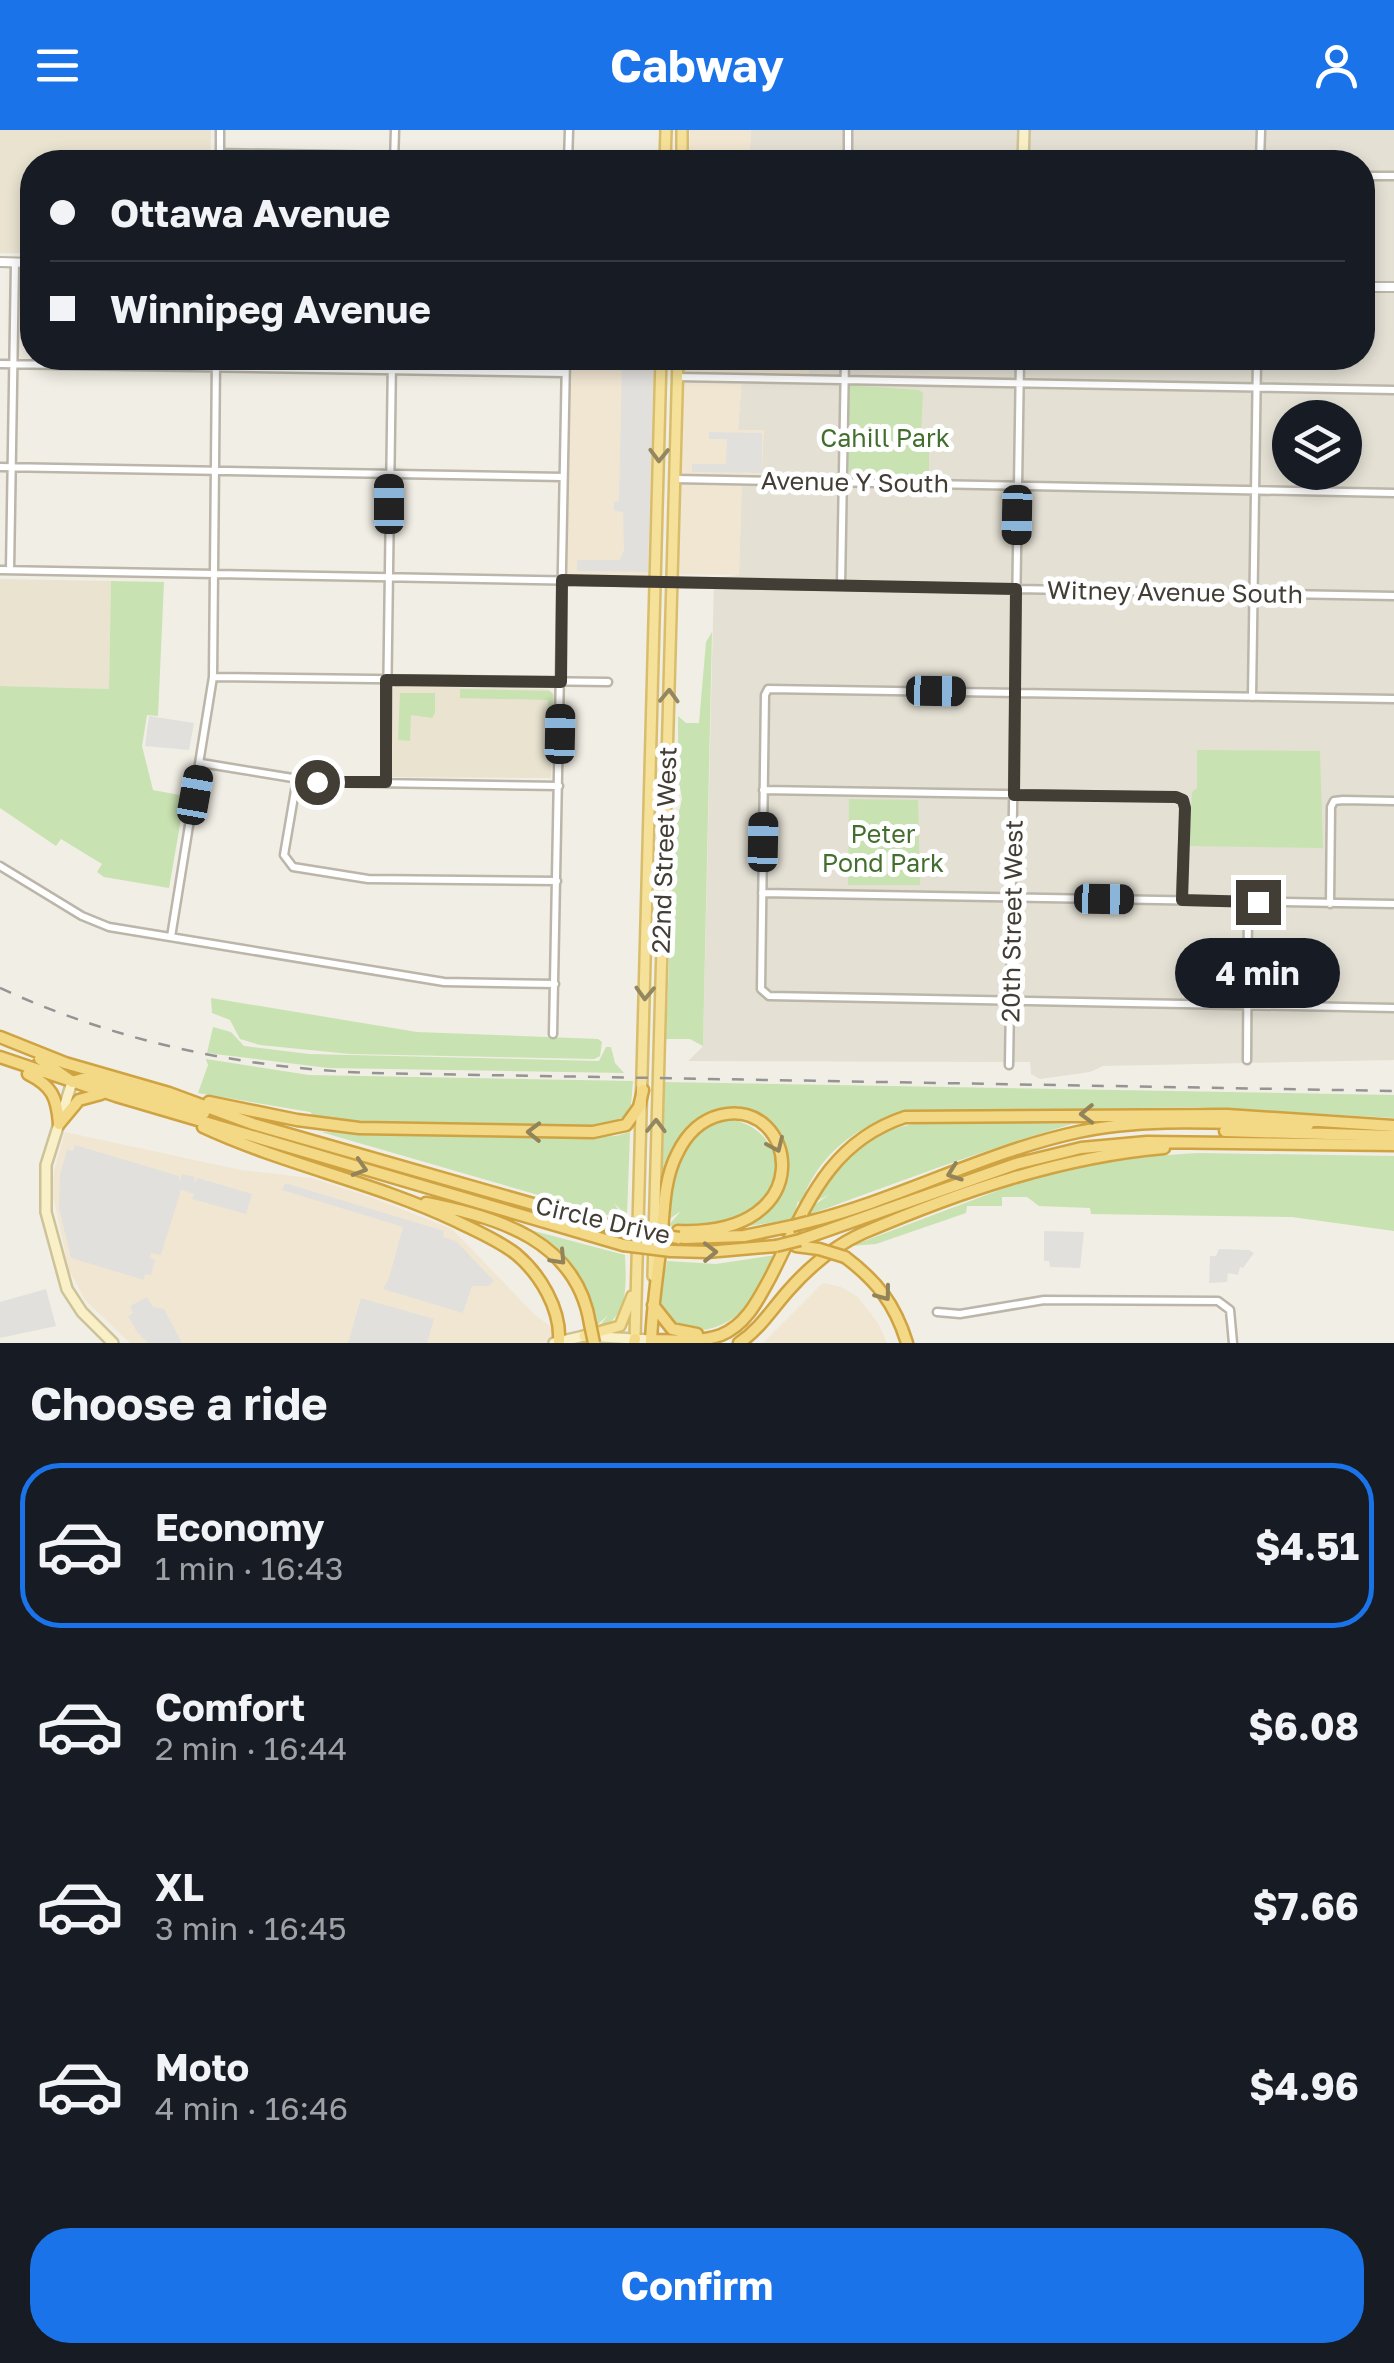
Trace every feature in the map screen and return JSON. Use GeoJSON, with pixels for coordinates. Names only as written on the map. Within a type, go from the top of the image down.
{"type":"FeatureCollection","features":[{"type":"Feature","properties":{"kind":"highway"},"geometry":{"type":"LineString","coordinates":[[2,1038],[61,1071],[72,1082],[86,1078],[253,1124]]}},
{"type":"Feature","properties":{"kind":"highway","name":"Circle Drive"},"geometry":{"type":"LineString","coordinates":[[2,1038],[65,1063],[169,1093],[253,1124],[617,1228],[679,1234],[744,1236],[808,1222],[1028,1145],[1090,1130],[1145,1125],[1394,1126]]}},
{"type":"Feature","properties":{"kind":"highway"},"geometry":{"type":"LineString","coordinates":[[0,1058],[50,1089],[57,1101],[59,1124]]}},
{"type":"Feature","properties":{"kind":"highway","name":"Circle Drive"},"geometry":{"type":"LineString","coordinates":[[0,1058],[116,1096],[623,1245],[671,1251],[749,1250],[798,1243],[1048,1155],[1125,1143],[1394,1145]]}},
{"type":"Feature","properties":{"kind":"highway"},"geometry":{"type":"LineString","coordinates":[[169,1093],[297,1120],[360,1128],[593,1132],[621,1128],[629,1122],[639,1107],[642,1090]]}},
{"type":"Feature","properties":{"kind":"highway"},"geometry":{"type":"LineString","coordinates":[[59,1124],[85,1096],[116,1096]]}},
{"type":"Feature","properties":{"kind":"highway"},"geometry":{"type":"LineString","coordinates":[[166,1110],[214,1132],[405,1199],[510,1226],[546,1245],[571,1272],[581,1290],[590,1324],[589,1340]]}},
{"type":"Feature","properties":{"kind":"highway"},"geometry":{"type":"LineString","coordinates":[[679,1234],[730,1226],[749,1219],[769,1202],[781,1182],[783,1163],[776,1140],[765,1126],[742,1115],[724,1114],[704,1121],[682,1144],[669,1176],[653,1299],[666,1324],[678,1332],[722,1335]]}},
{"type":"Feature","properties":{"kind":"highway"},"geometry":{"type":"LineString","coordinates":[[652,1341],[698,1341],[722,1335],[744,1319],[828,1170],[852,1143],[883,1124],[905,1117],[1228,1115],[1394,1126]]}},
{"type":"Feature","properties":{"kind":"highway"},"geometry":{"type":"LineString","coordinates":[[1145,1125],[1394,1136]]}},
{"type":"Feature","properties":{"kind":"highway"},"geometry":{"type":"LineString","coordinates":[[739,1343],[760,1326],[808,1270],[863,1233],[1050,1166],[1114,1152],[1179,1144]]}},
{"type":"Feature","properties":{"kind":"highway"},"geometry":{"type":"LineString","coordinates":[[405,1199],[497,1241],[527,1263],[548,1296],[558,1329],[556,1342]]}},
{"type":"Feature","properties":{"kind":"highway"},"geometry":{"type":"LineString","coordinates":[[798,1243],[845,1257],[873,1280],[890,1300],[907,1343]]}},
{"type":"Feature","properties":{"kind":"highway","name":"22nd Street West"},"geometry":{"type":"LineString","coordinates":[[652,1341],[653,1299]]}},
{"type":"Feature","properties":{"kind":"main road","name":"22nd Street West"},"geometry":{"type":"LineString","coordinates":[[634,1341],[661,370]]}},
{"type":"Feature","properties":{"kind":"main road","name":"22nd Street West"},"geometry":{"type":"LineString","coordinates":[[653,1299],[678,370]]}},
{"type":"Feature","properties":{"kind":"main road"},"geometry":{"type":"LineString","coordinates":[[72,1082],[44,1183],[46,1212],[63,1279],[76,1304],[113,1343]]}},
{"type":"Feature","properties":{"kind":"main road"},"geometry":{"type":"LineString","coordinates":[[589,1340],[620,1326],[629,1310],[637,1278]]}},
{"type":"Feature","properties":{"kind":"main road"},"geometry":{"type":"LineString","coordinates":[[556,1342],[652,1341]]}},
{"type":"Feature","properties":{"kind":"street"},"geometry":{"type":"LineString","coordinates":[[0,262],[20,263]]}},
{"type":"Feature","properties":{"kind":"street"},"geometry":{"type":"LineString","coordinates":[[10,570],[15,263]]}},
{"type":"Feature","properties":{"kind":"street"},"geometry":{"type":"LineString","coordinates":[[0,364],[20,364]]}},
{"type":"Feature","properties":{"kind":"street"},"geometry":{"type":"LineString","coordinates":[[171,937],[213,678],[216,370]]}},
{"type":"Feature","properties":{"kind":"street"},"geometry":{"type":"LineString","coordinates":[[333,370],[565,374]]}},
{"type":"Feature","properties":{"kind":"street"},"geometry":{"type":"LineString","coordinates":[[554,1034],[565,370]]}},
{"type":"Feature","properties":{"kind":"street"},"geometry":{"type":"LineString","coordinates":[[841,585],[844,370]]}},
{"type":"Feature","properties":{"kind":"street","name":"20th Street West"},"geometry":{"type":"LineString","coordinates":[[1008,1065],[1020,370]]}},
{"type":"Feature","properties":{"kind":"street"},"geometry":{"type":"LineString","coordinates":[[1252,697],[1257,370]]}},
{"type":"Feature","properties":{"kind":"street"},"geometry":{"type":"LineString","coordinates":[[386,782],[392,371]]}},
{"type":"Feature","properties":{"kind":"street"},"geometry":{"type":"LineString","coordinates":[[678,377],[1394,390]]}},
{"type":"Feature","properties":{"kind":"street"},"geometry":{"type":"LineString","coordinates":[[0,467],[563,477]]}},
{"type":"Feature","properties":{"kind":"street","name":"Avenue Y South"},"geometry":{"type":"LineString","coordinates":[[675,479],[1394,493]]}},
{"type":"Feature","properties":{"kind":"street","name":"Witney Avenue South"},"geometry":{"type":"LineString","coordinates":[[0,570],[1394,596]]}},
{"type":"Feature","properties":{"kind":"street"},"geometry":{"type":"LineString","coordinates":[[213,678],[608,682]]}},
{"type":"Feature","properties":{"kind":"street"},"geometry":{"type":"LineString","coordinates":[[1394,699],[768,689],[761,990],[764,994],[1394,1008]]}},
{"type":"Feature","properties":{"kind":"street"},"geometry":{"type":"LineString","coordinates":[[201,763],[317,782],[560,786]]}},
{"type":"Feature","properties":{"kind":"street"},"geometry":{"type":"LineString","coordinates":[[297,779],[284,855],[293,867],[368,879],[558,881]]}},
{"type":"Feature","properties":{"kind":"street"},"geometry":{"type":"LineString","coordinates":[[763,790],[1176,797],[1183,800],[1182,900]]}},
{"type":"Feature","properties":{"kind":"street"},"geometry":{"type":"LineString","coordinates":[[1330,904],[1334,801],[1394,801]]}},
{"type":"Feature","properties":{"kind":"street"},"geometry":{"type":"LineString","coordinates":[[0,866],[82,916],[109,927],[444,982],[555,984]]}},
{"type":"Feature","properties":{"kind":"street"},"geometry":{"type":"LineString","coordinates":[[762,894],[1394,904]]}},
{"type":"Feature","properties":{"kind":"street"},"geometry":{"type":"LineString","coordinates":[[1247,1060],[1248,901]]}},
{"type":"Feature","properties":{"kind":"street"},"geometry":{"type":"LineString","coordinates":[[937,1312],[960,1314],[1044,1300],[1218,1301],[1230,1310],[1233,1343]]}},
{"type":"Feature","properties":{"kind":"shaded area"},"geometry":{"type":"Polygon","coordinates":[[[0,130],[211,130],[210,150],[20,150],[20,253],[0,253],[0,130]]]}},
{"type":"Feature","properties":{"kind":"shaded area"},"geometry":{"type":"Polygon","coordinates":[[[690,130],[751,130],[750,150],[689,150],[690,130]]]}},
{"type":"Feature","properties":{"kind":"shaded area"},"geometry":{"type":"Polygon","coordinates":[[[751,130],[1394,130],[1394,1060],[1103,1066],[1090,1072],[1040,1079],[1031,1074],[1030,1062],[688,1061],[703,1046],[714,578],[739,575],[742,475],[762,475],[738,430],[742,375],[809,374],[809,370],[1375,370],[1375,150],[750,150],[751,130]]]}},
{"type":"Feature","properties":{"kind":"shaded area"},"geometry":{"type":"Polygon","coordinates":[[[564,370],[661,370],[657,581],[562,580],[558,529],[564,370]]]}},
{"type":"Feature","properties":{"kind":"shaded area"},"geometry":{"type":"Polygon","coordinates":[[[622,370],[654,370],[648,572],[577,571],[577,560],[620,560],[624,550],[623,512],[614,511],[614,502],[619,501],[622,370]]]}},
{"type":"Feature","properties":{"kind":"shaded area"},"geometry":{"type":"Polygon","coordinates":[[[684,370],[809,370],[809,374],[742,375],[738,430],[764,430],[762,475],[742,476],[739,575],[678,574],[684,370]]]}},
{"type":"Feature","properties":{"kind":"shaded area"},"geometry":{"type":"Polygon","coordinates":[[[709,432],[762,433],[762,473],[692,472],[692,464],[726,464],[727,439],[709,439],[709,432]]]}},
{"type":"Feature","properties":{"kind":"shaded area"},"geometry":{"type":"Polygon","coordinates":[[[0,579],[111,581],[109,689],[0,686],[0,579]]]}},
{"type":"Feature","properties":{"kind":"shaded area"},"geometry":{"type":"Polygon","coordinates":[[[396,686],[548,689],[554,694],[551,778],[392,777],[388,772],[390,691],[396,686]]]}},
{"type":"Feature","properties":{"kind":"shaded area"},"geometry":{"type":"Polygon","coordinates":[[[149,716],[194,723],[189,750],[145,746],[149,716]]]}},
{"type":"Feature","properties":{"kind":"shaded area"},"geometry":{"type":"Polygon","coordinates":[[[65,1132],[241,1170],[312,1178],[452,1229],[535,1315],[557,1331],[563,1343],[130,1343],[85,1300],[69,1270],[53,1196],[54,1171],[65,1132]]]}},
{"type":"Feature","properties":{"kind":"shaded area"},"geometry":{"type":"Polygon","coordinates":[[[75,1145],[179,1176],[179,1183],[182,1174],[195,1177],[194,1183],[198,1178],[252,1194],[246,1214],[192,1199],[194,1194],[181,1190],[161,1255],[151,1253],[150,1258],[155,1260],[151,1275],[145,1274],[144,1280],[71,1258],[59,1208],[60,1175],[67,1149],[73,1151],[75,1145]]]}},
{"type":"Feature","properties":{"kind":"shaded area"},"geometry":{"type":"Polygon","coordinates":[[[285,1183],[444,1231],[443,1237],[456,1241],[494,1281],[489,1286],[472,1286],[463,1313],[383,1289],[403,1227],[282,1190],[285,1183]]]}},
{"type":"Feature","properties":{"kind":"shaded area"},"geometry":{"type":"Polygon","coordinates":[[[1044,1231],[1084,1232],[1080,1268],[1050,1267],[1049,1261],[1044,1261],[1044,1231]]]}},
{"type":"Feature","properties":{"kind":"shaded area"},"geometry":{"type":"Polygon","coordinates":[[[1219,1249],[1254,1253],[1240,1267],[1238,1275],[1228,1273],[1227,1282],[1209,1283],[1210,1256],[1216,1256],[1219,1249]]]}},
{"type":"Feature","properties":{"kind":"shaded area"},"geometry":{"type":"Polygon","coordinates":[[[823,1283],[858,1297],[878,1323],[887,1343],[763,1343],[823,1283]]]}},
{"type":"Feature","properties":{"kind":"shaded area"},"geometry":{"type":"Polygon","coordinates":[[[46,1289],[56,1326],[0,1338],[0,1302],[46,1289]]]}},
{"type":"Feature","properties":{"kind":"shaded area"},"geometry":{"type":"Polygon","coordinates":[[[147,1297],[153,1307],[164,1309],[182,1343],[148,1343],[137,1332],[128,1316],[133,1313],[130,1306],[147,1297]]]}},
{"type":"Feature","properties":{"kind":"shaded area"},"geometry":{"type":"Polygon","coordinates":[[[361,1298],[434,1319],[427,1343],[348,1343],[361,1298]]]}},
{"type":"Feature","properties":{"kind":"green space","name":"Cahill Park"},"geometry":{"type":"Polygon","coordinates":[[[849,385],[923,393],[921,434],[929,437],[929,477],[855,475],[849,471],[849,385]]]}},
{"type":"Feature","properties":{"kind":"green space"},"geometry":{"type":"Polygon","coordinates":[[[111,581],[164,582],[158,716],[147,715],[142,746],[153,790],[185,796],[169,888],[104,877],[97,872],[102,864],[61,839],[56,846],[0,808],[0,686],[109,689],[111,581]]]}},
{"type":"Feature","properties":{"kind":"green space"},"geometry":{"type":"Polygon","coordinates":[[[712,632],[703,1046],[690,1039],[666,1039],[674,833],[682,799],[678,716],[686,723],[699,723],[706,642],[712,632]]]}},
{"type":"Feature","properties":{"kind":"green space"},"geometry":{"type":"Polygon","coordinates":[[[460,689],[550,691],[552,754],[547,754],[548,700],[460,698],[460,689]]]}},
{"type":"Feature","properties":{"kind":"green space"},"geometry":{"type":"Polygon","coordinates":[[[400,693],[435,693],[432,718],[411,715],[410,741],[398,740],[400,693]]]}},
{"type":"Feature","properties":{"kind":"green space"},"geometry":{"type":"Polygon","coordinates":[[[1197,750],[1320,751],[1323,848],[1189,846],[1192,792],[1197,788],[1197,750]]]}},
{"type":"Feature","properties":{"kind":"green space","name":"Peter Pond Park"},"geometry":{"type":"Polygon","coordinates":[[[849,799],[918,800],[920,885],[848,885],[849,799]]]}},
{"type":"Feature","properties":{"kind":"green space"},"geometry":{"type":"Polygon","coordinates":[[[211,998],[417,1032],[602,1042],[600,1056],[594,1059],[350,1054],[260,1045],[240,1039],[230,1020],[212,1013],[211,998]]]}},
{"type":"Feature","properties":{"kind":"green space"},"geometry":{"type":"Polygon","coordinates":[[[213,1027],[231,1032],[244,1046],[309,1054],[599,1061],[606,1047],[611,1047],[615,1063],[624,1073],[328,1068],[207,1053],[213,1027]]]}},
{"type":"Feature","properties":{"kind":"green space"},"geometry":{"type":"Polygon","coordinates":[[[206,1059],[309,1075],[633,1081],[631,1105],[621,1123],[608,1126],[366,1124],[198,1093],[208,1065],[206,1059]]]}},
{"type":"Feature","properties":{"kind":"green space"},"geometry":{"type":"Polygon","coordinates":[[[663,1082],[1394,1095],[1394,1118],[1196,1107],[903,1112],[869,1126],[840,1145],[817,1171],[801,1204],[798,1201],[793,1219],[744,1227],[778,1198],[789,1168],[782,1140],[763,1120],[737,1109],[708,1112],[682,1133],[664,1175],[663,1082]]]}},
{"type":"Feature","properties":{"kind":"green space"},"geometry":{"type":"Polygon","coordinates":[[[732,1120],[748,1125],[769,1144],[776,1171],[773,1184],[765,1197],[745,1214],[701,1226],[668,1226],[681,1211],[668,1220],[683,1156],[701,1132],[732,1120]]]}},
{"type":"Feature","properties":{"kind":"green space"},"geometry":{"type":"Polygon","coordinates":[[[931,1121],[1072,1124],[808,1215],[813,1206],[830,1194],[815,1202],[838,1169],[862,1145],[892,1130],[931,1121]]]}},
{"type":"Feature","properties":{"kind":"green space"},"geometry":{"type":"Polygon","coordinates":[[[321,1132],[592,1137],[630,1132],[627,1216],[614,1203],[625,1220],[321,1132]]]}},
{"type":"Feature","properties":{"kind":"green space"},"geometry":{"type":"Polygon","coordinates":[[[1198,1153],[1394,1156],[1394,1231],[1292,1217],[1091,1214],[1090,1208],[1039,1206],[1027,1197],[1002,1197],[1002,1206],[967,1206],[966,1213],[876,1244],[851,1246],[1039,1175],[1123,1158],[1198,1153]]]}},
{"type":"Feature","properties":{"kind":"green space"},"geometry":{"type":"Polygon","coordinates":[[[534,1231],[625,1255],[624,1298],[616,1316],[598,1328],[608,1315],[595,1327],[575,1272],[534,1231]]]}},
{"type":"Feature","properties":{"kind":"green space"},"geometry":{"type":"Polygon","coordinates":[[[776,1255],[750,1301],[729,1321],[694,1331],[673,1325],[665,1317],[659,1292],[662,1267],[666,1267],[667,1261],[716,1264],[776,1255]]]}},
{"type":"Feature","properties":{"kind":"railway"},"geometry":{"type":"LineString","coordinates":[[0,988],[89,1023],[181,1049],[323,1070],[1394,1091]]}},
{"type":"Feature","properties":{"kind":"route"},"geometry":{"type":"LineString","coordinates":[[317,782],[386,782],[386,680],[561,682],[562,580],[1016,589],[1014,795],[1183,800],[1182,900],[1258,902]]}}]}
